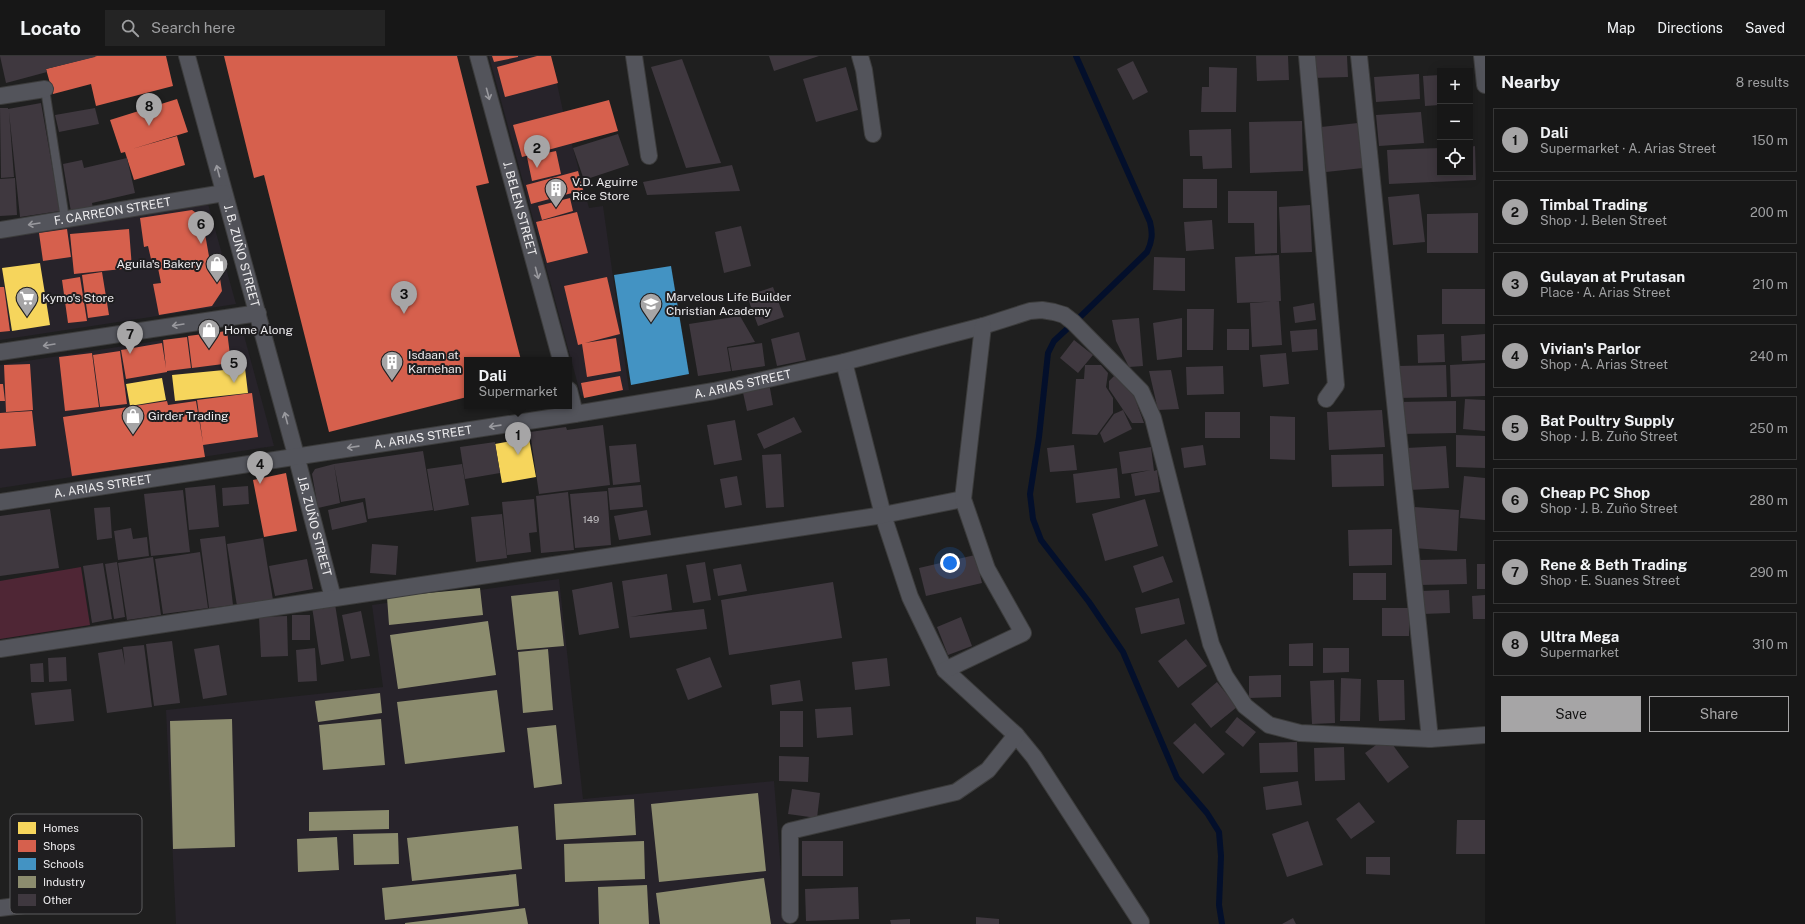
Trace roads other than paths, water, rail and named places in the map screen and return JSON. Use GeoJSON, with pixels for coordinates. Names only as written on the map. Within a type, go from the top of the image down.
{"type":"FeatureCollection","features":[{"type":"Feature","properties":{"kind":"street","name":"J. B. ZUÑO STREET"},"geometry":{"type":"LineString","coordinates":[[187,56],[296,455]]}},
{"type":"Feature","properties":{"kind":"street","name":"J. BELEN STREET"},"geometry":{"type":"LineString","coordinates":[[478,56],[560,357]]}},
{"type":"Feature","properties":{"kind":"street"},"geometry":{"type":"LineString","coordinates":[[634,56],[649,156]]}},
{"type":"Feature","properties":{"kind":"street"},"geometry":{"type":"LineString","coordinates":[[860,56],[864,70],[873,134]]}},
{"type":"Feature","properties":{"kind":"street"},"geometry":{"type":"LineString","coordinates":[[1307,56],[1336,385],[1326,399]]}},
{"type":"Feature","properties":{"kind":"street"},"geometry":{"type":"LineString","coordinates":[[1359,56],[1430,739]]}},
{"type":"Feature","properties":{"kind":"street"},"geometry":{"type":"LineString","coordinates":[[1482,56],[1485,85]]}},
{"type":"Feature","properties":{"kind":"street"},"geometry":{"type":"LineString","coordinates":[[0,96],[45,88]]}},
{"type":"Feature","properties":{"kind":"street","name":"F. CARREON STREET"},"geometry":{"type":"LineString","coordinates":[[0,230],[224,193]]}},
{"type":"Feature","properties":{"kind":"street","name":"A. ARIAS STREET"},"geometry":{"type":"LineString","coordinates":[[0,502],[296,455],[575,414],[714,391],[844,362],[983,326],[1030,311],[1042,310],[1064,315],[1094,342],[1141,392],[1153,418],[1211,644],[1225,676],[1245,706],[1269,725],[1300,733],[1430,739],[1485,735]]}},
{"type":"Feature","properties":{"kind":"street"},"geometry":{"type":"LineString","coordinates":[[0,352],[258,313]]}},
{"type":"Feature","properties":{"kind":"street"},"geometry":{"type":"LineString","coordinates":[[945,670],[1023,633],[986,570],[963,499],[983,326]]}},
{"type":"Feature","properties":{"kind":"street"},"geometry":{"type":"LineString","coordinates":[[844,362],[883,515],[910,597],[945,670],[1016,734],[1045,772],[1142,922]]}},
{"type":"Feature","properties":{"kind":"street"},"geometry":{"type":"LineString","coordinates":[[572,402],[575,414]]}},
{"type":"Feature","properties":{"kind":"street","name":"J.B. ZUÑO STREET"},"geometry":{"type":"LineString","coordinates":[[296,455],[333,598]]}},
{"type":"Feature","properties":{"kind":"street"},"geometry":{"type":"LineString","coordinates":[[0,649],[883,515],[963,499]]}},
{"type":"Feature","properties":{"kind":"street"},"geometry":{"type":"LineString","coordinates":[[790,915],[790,831],[956,792],[988,770],[1016,734]]}},
{"type":"Feature","properties":{"kind":"street"},"geometry":{"type":"LineString","coordinates":[[0,908],[10,907]]}},
{"type":"Feature","properties":{"kind":"lane"},"geometry":{"type":"LineString","coordinates":[[45,88],[65,219]]}},
{"type":"Feature","properties":{"kind":"waterway"},"geometry":{"type":"LineString","coordinates":[[1076,56],[1150,222],[1152,230],[1151,241],[1147,252],[1081,316]]}},
{"type":"Feature","properties":{"kind":"waterway"},"geometry":{"type":"LineString","coordinates":[[1068,328],[1054,341],[1048,353],[1039,437],[1030,494],[1033,519],[1041,540],[1089,602],[1123,652],[1177,778],[1207,813],[1219,832],[1221,856],[1219,905],[1222,924]]}},
{"type":"Feature","properties":{"kind":"place","name":"Ultra Mega"},"geometry":{"type":"Point","coordinates":[149,126]}},
{"type":"Feature","properties":{"kind":"place","name":"Timbal Trading"},"geometry":{"type":"Point","coordinates":[537,168]}},
{"type":"Feature","properties":{"kind":"place","name":"V.D. Aguirre Rice Store"},"geometry":{"type":"Point","coordinates":[556,208]}},
{"type":"Feature","properties":{"kind":"place","name":"Cheap PC Shop"},"geometry":{"type":"Point","coordinates":[201,244]}},
{"type":"Feature","properties":{"kind":"place","name":"Aguila's Bakery"},"geometry":{"type":"Point","coordinates":[217,284]}},
{"type":"Feature","properties":{"kind":"place","name":"Gulayan at Prutasan"},"geometry":{"type":"Point","coordinates":[404,314]}},
{"type":"Feature","properties":{"kind":"place","name":"Kymo's Store"},"geometry":{"type":"Point","coordinates":[27,318]}},
{"type":"Feature","properties":{"kind":"place","name":"Marvelous Life Builder Christian Academy"},"geometry":{"type":"Point","coordinates":[651,324]}},
{"type":"Feature","properties":{"kind":"place","name":"Home Along"},"geometry":{"type":"Point","coordinates":[209,350]}},
{"type":"Feature","properties":{"kind":"place","name":"Rene & Beth Trading"},"geometry":{"type":"Point","coordinates":[130,354]}},
{"type":"Feature","properties":{"kind":"place","name":"Isdaan at Karnehan"},"geometry":{"type":"Point","coordinates":[392,382]}},
{"type":"Feature","properties":{"kind":"place","name":"Bat Poultry Supply"},"geometry":{"type":"Point","coordinates":[234,383]}},
{"type":"Feature","properties":{"kind":"place","name":"Girder Trading"},"geometry":{"type":"Point","coordinates":[133,436]}},
{"type":"Feature","properties":{"kind":"place","name":"Dali"},"geometry":{"type":"Point","coordinates":[518,455]}},
{"type":"Feature","properties":{"kind":"place","name":"Vivian's Parlor"},"geometry":{"type":"Point","coordinates":[260,484]}}]}
